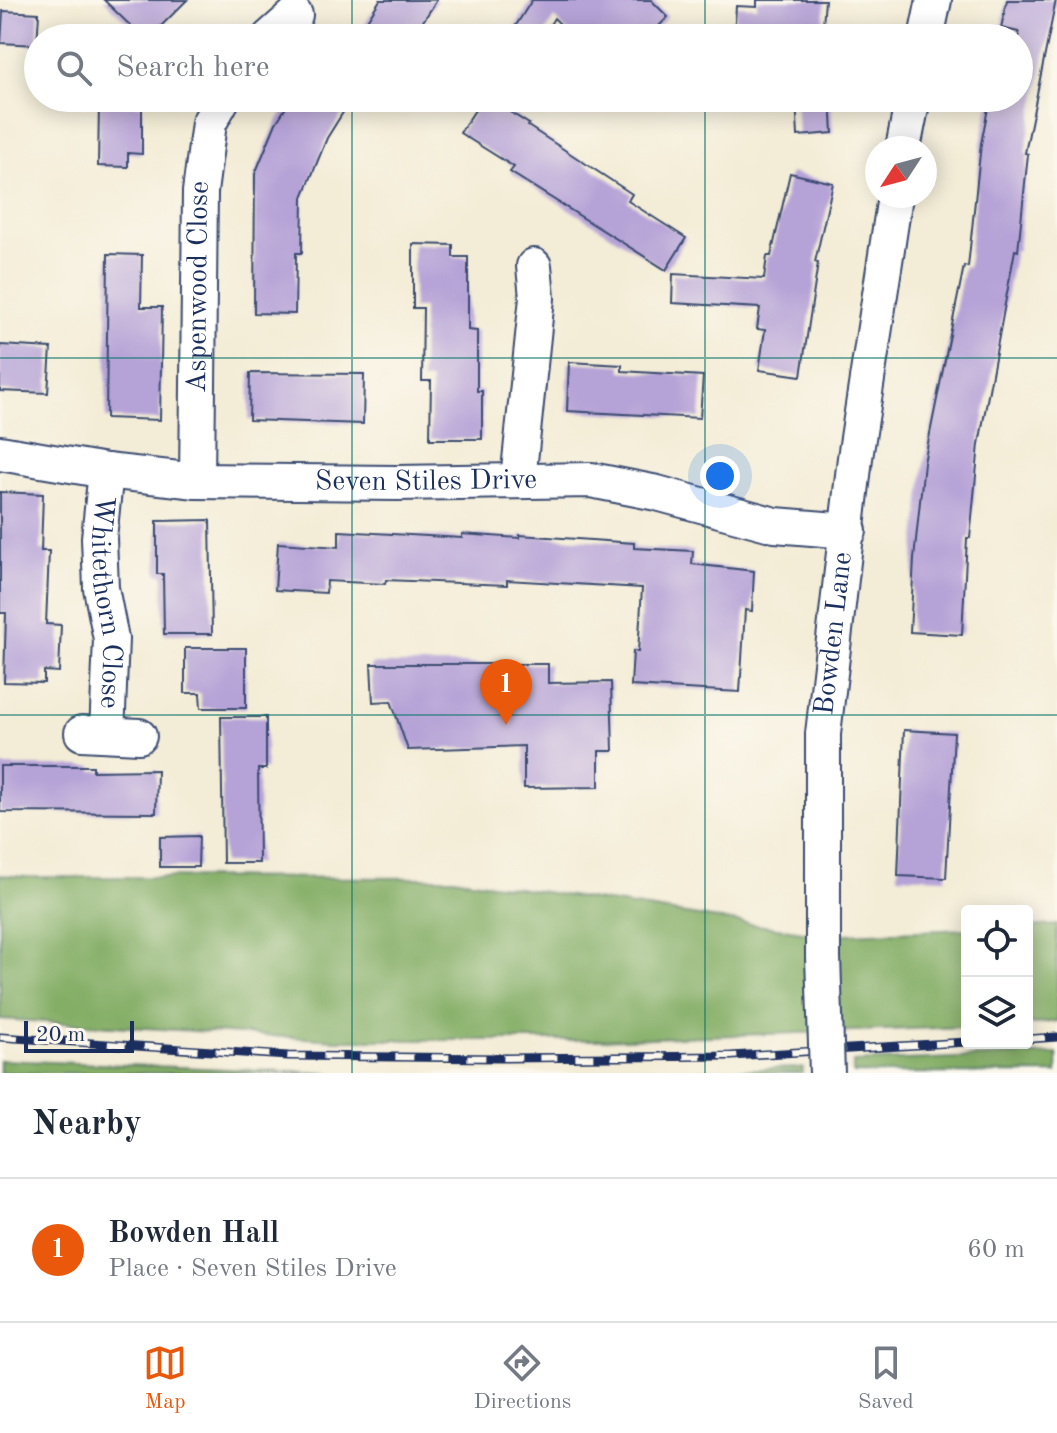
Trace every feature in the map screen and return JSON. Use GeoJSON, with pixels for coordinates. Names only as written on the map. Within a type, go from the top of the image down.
{"type":"FeatureCollection","features":[{"type":"Feature","properties":{"kind":"street"},"geometry":{"type":"LineString","coordinates":[[929,24],[934,0]]}},
{"type":"Feature","properties":{"kind":"street"},"geometry":{"type":"LineString","coordinates":[[285,24],[295,15]]}},
{"type":"Feature","properties":{"kind":"street","name":"Aspenwood Close"},"geometry":{"type":"LineString","coordinates":[[197,481],[200,192],[209,123],[215,112]]}},
{"type":"Feature","properties":{"kind":"street"},"geometry":{"type":"LineString","coordinates":[[905,136],[910,112]]}},
{"type":"Feature","properties":{"kind":"street","name":"Bowden Lane"},"geometry":{"type":"LineString","coordinates":[[827,1073],[823,957],[823,734],[849,531],[855,458],[893,208]]}},
{"type":"Feature","properties":{"kind":"street"},"geometry":{"type":"LineString","coordinates":[[518,480],[537,298],[534,266]]}},
{"type":"Feature","properties":{"kind":"street","name":"Seven Stiles Drive"},"geometry":{"type":"LineString","coordinates":[[0,453],[106,471],[197,481],[397,483],[591,480],[657,493],[775,525],[849,531]]}},
{"type":"Feature","properties":{"kind":"street","name":"Whitethorn Close"},"geometry":{"type":"LineString","coordinates":[[106,471],[99,538],[101,588],[111,639],[110,734]]}},
{"type":"Feature","properties":{"kind":"green space"},"geometry":{"type":"Polygon","coordinates":[[[0,875],[453,878],[822,935],[961,929],[961,1027],[595,1040],[337,1040],[0,1019],[0,875]]]}},
{"type":"Feature","properties":{"kind":"green space"},"geometry":{"type":"Polygon","coordinates":[[[1057,925],[1057,1021],[1033,1024],[1033,977],[1033,927],[1057,925]]]}},
{"type":"Feature","properties":{"kind":"green space"},"geometry":{"type":"Polygon","coordinates":[[[1057,1054],[1057,1073],[853,1073],[853,1062],[1057,1054]]]}},
{"type":"Feature","properties":{"kind":"green space"},"geometry":{"type":"Polygon","coordinates":[[[0,1060],[331,1073],[0,1073],[0,1060]]]}},
{"type":"Feature","properties":{"kind":"green space"},"geometry":{"type":"Polygon","coordinates":[[[803,1068],[803,1073],[603,1073],[803,1068]]]}},
{"type":"Feature","properties":{"kind":"building"},"geometry":{"type":"Polygon","coordinates":[[[104,0],[187,0],[163,24],[129,24],[104,0]]]}},
{"type":"Feature","properties":{"kind":"building"},"geometry":{"type":"Polygon","coordinates":[[[380,0],[437,0],[421,24],[365,24],[380,0]]]}},
{"type":"Feature","properties":{"kind":"building"},"geometry":{"type":"Polygon","coordinates":[[[532,0],[651,0],[668,17],[661,24],[560,24],[554,18],[550,24],[517,24],[532,0]]]}},
{"type":"Feature","properties":{"kind":"building"},"geometry":{"type":"Polygon","coordinates":[[[757,0],[825,0],[823,24],[735,24],[736,6],[757,7],[757,0]]]}},
{"type":"Feature","properties":{"kind":"building"},"geometry":{"type":"Polygon","coordinates":[[[1007,0],[1056,0],[1025,153],[1028,154],[1018,251],[1015,250],[979,444],[970,538],[967,538],[962,635],[910,632],[924,463],[964,266],[968,267],[987,112],[1033,112],[1033,24],[1002,24],[1007,0]]]}},
{"type":"Feature","properties":{"kind":"building"},"geometry":{"type":"Polygon","coordinates":[[[3,11],[39,13],[38,24],[24,24],[24,44],[1,43],[3,11]]]}},
{"type":"Feature","properties":{"kind":"building"},"geometry":{"type":"Polygon","coordinates":[[[99,112],[142,112],[142,154],[128,153],[128,167],[98,166],[99,112]]]}},
{"type":"Feature","properties":{"kind":"building"},"geometry":{"type":"Polygon","coordinates":[[[283,112],[343,112],[327,138],[303,197],[302,253],[296,253],[295,314],[254,313],[255,174],[283,112]]]}},
{"type":"Feature","properties":{"kind":"building"},"geometry":{"type":"Polygon","coordinates":[[[474,112],[510,112],[632,194],[628,201],[686,238],[666,270],[510,172],[514,167],[460,133],[474,112]]]}},
{"type":"Feature","properties":{"kind":"building"},"geometry":{"type":"Polygon","coordinates":[[[797,112],[832,112],[833,133],[798,136],[797,112]]]}},
{"type":"Feature","properties":{"kind":"building"},"geometry":{"type":"Polygon","coordinates":[[[790,173],[833,183],[815,262],[818,263],[801,376],[759,370],[765,330],[757,329],[760,308],[672,303],[673,274],[764,279],[767,256],[771,256],[790,173]]]}},
{"type":"Feature","properties":{"kind":"building"},"geometry":{"type":"Polygon","coordinates":[[[413,244],[453,245],[453,257],[468,257],[468,330],[477,331],[477,391],[482,391],[482,439],[430,439],[431,381],[422,381],[423,308],[413,308],[413,244]]]}},
{"type":"Feature","properties":{"kind":"building"},"geometry":{"type":"Polygon","coordinates":[[[108,254],[142,255],[141,307],[162,307],[160,420],[106,418],[108,254]]]}},
{"type":"Feature","properties":{"kind":"building"},"geometry":{"type":"Polygon","coordinates":[[[0,345],[51,348],[48,393],[0,391],[0,345]]]}},
{"type":"Feature","properties":{"kind":"building"},"geometry":{"type":"Polygon","coordinates":[[[569,362],[622,365],[622,371],[703,376],[700,418],[567,411],[569,362]]]}},
{"type":"Feature","properties":{"kind":"building"},"geometry":{"type":"Polygon","coordinates":[[[250,373],[364,374],[363,424],[249,420],[250,373]]]}},
{"type":"Feature","properties":{"kind":"building"},"geometry":{"type":"Polygon","coordinates":[[[0,492],[43,494],[41,551],[49,551],[46,624],[61,625],[59,672],[44,671],[44,683],[4,682],[6,613],[0,613],[0,492]]]}},
{"type":"Feature","properties":{"kind":"building"},"geometry":{"type":"Polygon","coordinates":[[[210,520],[212,634],[164,634],[163,574],[157,574],[157,521],[210,520]]]}},
{"type":"Feature","properties":{"kind":"building"},"geometry":{"type":"Polygon","coordinates":[[[339,531],[462,538],[462,534],[520,538],[520,535],[634,543],[634,548],[693,551],[692,564],[754,571],[752,611],[745,610],[740,692],[631,686],[633,651],[638,652],[642,588],[507,580],[507,585],[386,580],[385,584],[327,581],[326,593],[275,590],[278,543],[339,547],[339,531]]]}},
{"type":"Feature","properties":{"kind":"building"},"geometry":{"type":"Polygon","coordinates":[[[185,648],[246,648],[246,708],[201,708],[200,693],[185,693],[185,648]]]}},
{"type":"Feature","properties":{"kind":"building"},"geometry":{"type":"Polygon","coordinates":[[[371,664],[548,664],[548,683],[611,682],[613,751],[599,751],[599,787],[524,788],[524,746],[408,750],[391,701],[373,702],[371,664]]]}},
{"type":"Feature","properties":{"kind":"building"},"geometry":{"type":"Polygon","coordinates":[[[221,717],[266,717],[266,769],[258,769],[259,863],[223,863],[221,717]]]}},
{"type":"Feature","properties":{"kind":"building"},"geometry":{"type":"Polygon","coordinates":[[[904,730],[954,733],[946,878],[898,876],[904,730]]]}},
{"type":"Feature","properties":{"kind":"building"},"geometry":{"type":"Polygon","coordinates":[[[0,766],[93,766],[93,771],[157,770],[156,813],[0,812],[0,766]]]}},
{"type":"Feature","properties":{"kind":"building"},"geometry":{"type":"Polygon","coordinates":[[[199,836],[198,867],[160,867],[160,837],[199,836]]]}},
{"type":"Feature","properties":{"kind":"railway"},"geometry":{"type":"LineString","coordinates":[[0,1037],[288,1056],[502,1058],[731,1056],[961,1042]]}},
{"type":"Feature","properties":{"kind":"railway"},"geometry":{"type":"LineString","coordinates":[[1033,1039],[1057,1037]]}},
{"type":"Feature","properties":{"kind":"place","name":"Bowden Hall"},"geometry":{"type":"Point","coordinates":[506,725]}}]}
